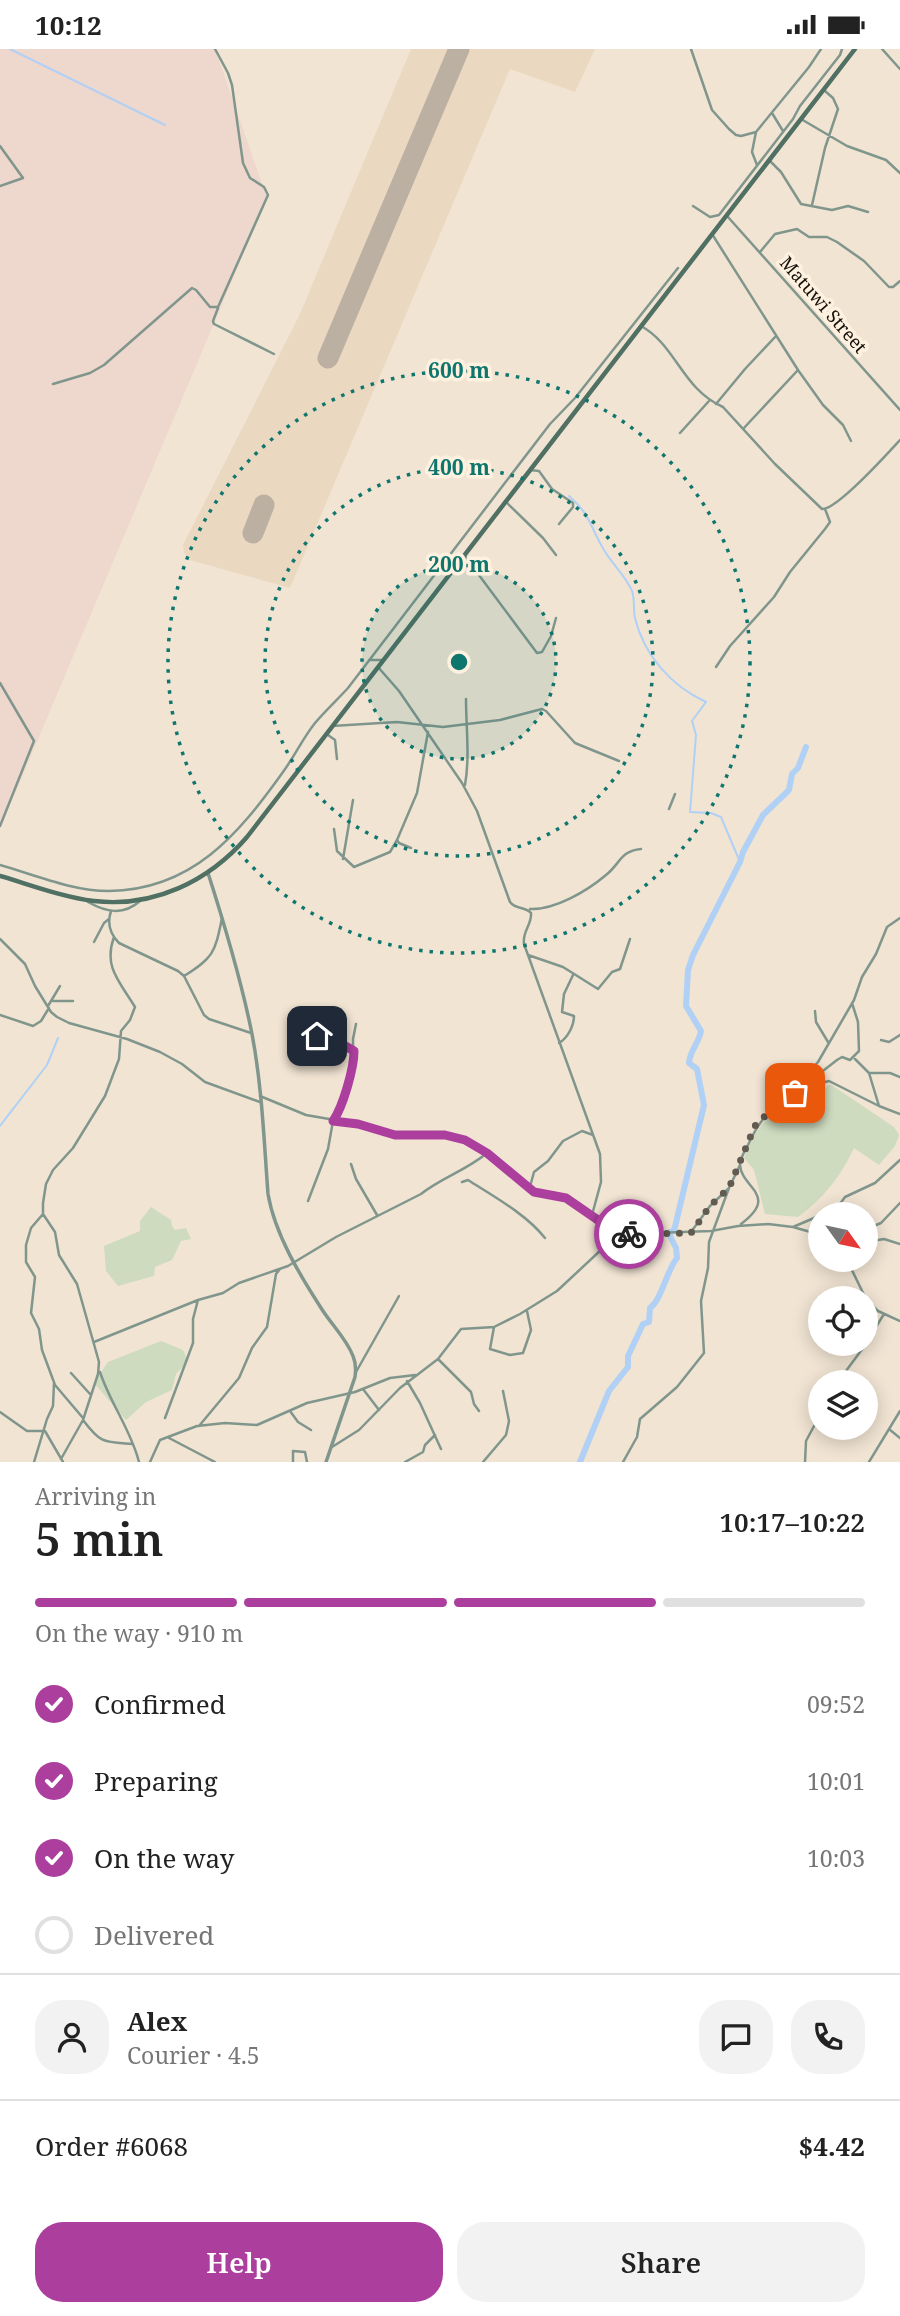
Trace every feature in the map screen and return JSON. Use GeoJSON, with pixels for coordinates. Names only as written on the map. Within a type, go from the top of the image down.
{"type":"FeatureCollection","features":[{"type":"Feature","properties":{"kind":"main road"},"geometry":{"type":"LineString","coordinates":[[0,876],[84,899],[116,902],[142,899],[176,889],[208,873],[224,861],[247,837],[855,49]]}},
{"type":"Feature","properties":{"kind":"street"},"geometry":{"type":"LineString","coordinates":[[215,49],[232,85],[240,148],[246,171],[250,178],[264,187],[268,195],[213,321],[214,324],[274,354]]}},
{"type":"Feature","properties":{"kind":"street"},"geometry":{"type":"LineString","coordinates":[[691,49],[714,113],[736,135],[756,132]]}},
{"type":"Feature","properties":{"kind":"street"},"geometry":{"type":"LineString","coordinates":[[757,165],[752,152],[756,132],[821,49]]}},
{"type":"Feature","properties":{"kind":"street"},"geometry":{"type":"LineString","coordinates":[[693,207],[715,217],[783,131],[842,49]]}},
{"type":"Feature","properties":{"kind":"street"},"geometry":{"type":"LineString","coordinates":[[882,49],[900,69]]}},
{"type":"Feature","properties":{"kind":"street"},"geometry":{"type":"LineString","coordinates":[[812,205],[838,109],[833,97],[823,89]]}},
{"type":"Feature","properties":{"kind":"street"},"geometry":{"type":"LineString","coordinates":[[772,113],[783,131]]}},
{"type":"Feature","properties":{"kind":"street"},"geometry":{"type":"LineString","coordinates":[[801,119],[847,146],[886,160],[900,173]]}},
{"type":"Feature","properties":{"kind":"street"},"geometry":{"type":"LineString","coordinates":[[0,146],[23,179],[0,186]]}},
{"type":"Feature","properties":{"kind":"street"},"geometry":{"type":"LineString","coordinates":[[769,160],[781,172],[801,204],[832,210],[846,206],[868,212]]}},
{"type":"Feature","properties":{"kind":"street","name":"Matuwi Street"},"geometry":{"type":"LineString","coordinates":[[727,215],[899,405],[900,410]]}},
{"type":"Feature","properties":{"kind":"street"},"geometry":{"type":"LineString","coordinates":[[760,252],[775,234],[797,229],[809,237],[827,237],[837,242],[864,261],[889,287],[900,281]]}},
{"type":"Feature","properties":{"kind":"street"},"geometry":{"type":"LineString","coordinates":[[712,234],[798,370],[823,405],[843,425],[850,441]]}},
{"type":"Feature","properties":{"kind":"street"},"geometry":{"type":"LineString","coordinates":[[0,865],[58,883],[107,891],[140,888],[182,875],[198,865],[237,831],[281,775],[314,724],[369,660],[550,423],[575,398],[678,268]]}},
{"type":"Feature","properties":{"kind":"street"},"geometry":{"type":"LineString","coordinates":[[53,384],[94,371],[104,365],[192,289],[196,290],[210,307],[218,307]]}},
{"type":"Feature","properties":{"kind":"street"},"geometry":{"type":"LineString","coordinates":[[641,326],[658,338],[686,377],[709,401],[723,407],[775,464],[825,509],[830,519],[774,597],[730,646],[716,667]]}},
{"type":"Feature","properties":{"kind":"street"},"geometry":{"type":"LineString","coordinates":[[716,404],[776,335]]}},
{"type":"Feature","properties":{"kind":"street"},"geometry":{"type":"LineString","coordinates":[[743,429],[798,370]]}},
{"type":"Feature","properties":{"kind":"street"},"geometry":{"type":"LineString","coordinates":[[680,433],[709,401]]}},
{"type":"Feature","properties":{"kind":"street"},"geometry":{"type":"LineString","coordinates":[[825,509],[867,474],[900,440]]}},
{"type":"Feature","properties":{"kind":"street"},"geometry":{"type":"LineString","coordinates":[[528,470],[540,471],[552,489],[573,503],[572,509],[559,524]]}},
{"type":"Feature","properties":{"kind":"street"},"geometry":{"type":"LineString","coordinates":[[505,501],[543,538],[555,555]]}},
{"type":"Feature","properties":{"kind":"street"},"geometry":{"type":"LineString","coordinates":[[464,555],[536,653],[541,653],[547,643],[556,618]]}},
{"type":"Feature","properties":{"kind":"street"},"geometry":{"type":"LineString","coordinates":[[369,660],[383,660]]}},
{"type":"Feature","properties":{"kind":"street"},"geometry":{"type":"LineString","coordinates":[[378,667],[399,691],[464,786],[477,811],[510,902],[515,907],[546,909],[558,904],[605,876],[627,852],[641,849]]}},
{"type":"Feature","properties":{"kind":"street"},"geometry":{"type":"LineString","coordinates":[[0,683],[34,741],[0,826]]}},
{"type":"Feature","properties":{"kind":"street"},"geometry":{"type":"LineString","coordinates":[[464,786],[468,767],[466,699]]}},
{"type":"Feature","properties":{"kind":"street"},"geometry":{"type":"LineString","coordinates":[[332,726],[397,722],[443,727],[500,720],[544,709],[575,743],[619,761]]}},
{"type":"Feature","properties":{"kind":"street"},"geometry":{"type":"LineString","coordinates":[[334,829],[337,851],[354,867],[390,852],[417,793],[428,732]]}},
{"type":"Feature","properties":{"kind":"street"},"geometry":{"type":"LineString","coordinates":[[326,734],[335,740],[337,759]]}},
{"type":"Feature","properties":{"kind":"street"},"geometry":{"type":"LineString","coordinates":[[669,809],[676,794]]}},
{"type":"Feature","properties":{"kind":"street"},"geometry":{"type":"LineString","coordinates":[[343,859],[353,800]]}},
{"type":"Feature","properties":{"kind":"street"},"geometry":{"type":"LineString","coordinates":[[397,840],[411,848]]}},
{"type":"Feature","properties":{"kind":"street"},"geometry":{"type":"LineString","coordinates":[[208,873],[234,956],[252,1034],[270,1207],[294,1262],[323,1311],[351,1350],[356,1373]]}},
{"type":"Feature","properties":{"kind":"street"},"geometry":{"type":"LineString","coordinates":[[84,899],[111,911],[130,909],[142,899]]}},
{"type":"Feature","properties":{"kind":"street"},"geometry":{"type":"LineString","coordinates":[[527,909],[531,917],[523,937],[528,955],[600,1154],[598,1195],[592,1215]]}},
{"type":"Feature","properties":{"kind":"street"},"geometry":{"type":"LineString","coordinates":[[94,942],[111,911]]}},
{"type":"Feature","properties":{"kind":"street"},"geometry":{"type":"LineString","coordinates":[[184,976],[209,959],[218,939],[222,915]]}},
{"type":"Feature","properties":{"kind":"street"},"geometry":{"type":"LineString","coordinates":[[790,1095],[816,1064],[852,1003],[887,926],[900,918]]}},
{"type":"Feature","properties":{"kind":"street"},"geometry":{"type":"LineString","coordinates":[[108,919],[114,937],[122,945],[176,969],[184,976],[206,1017],[252,1034]]}},
{"type":"Feature","properties":{"kind":"street"},"geometry":{"type":"LineString","coordinates":[[114,937],[109,959],[135,1009],[121,1031],[119,1059],[104,1096],[68,1156],[53,1170],[44,1193],[43,1214],[53,1229],[59,1255],[77,1284],[107,1393],[124,1422],[139,1462]]}},
{"type":"Feature","properties":{"kind":"street"},"geometry":{"type":"LineString","coordinates":[[0,939],[25,964],[32,981],[57,1017],[120,1037],[170,1058],[213,1086],[306,1115],[358,1124],[395,1135],[450,1135],[465,1140],[487,1153],[527,1188],[543,1196],[566,1198],[608,1227],[626,1234],[691,1233],[768,1224],[808,1231]]}},
{"type":"Feature","properties":{"kind":"street"},"geometry":{"type":"LineString","coordinates":[[528,955],[556,964],[596,989],[601,988],[612,972],[620,969],[630,939]]}},
{"type":"Feature","properties":{"kind":"street"},"geometry":{"type":"LineString","coordinates":[[559,1042],[568,1033],[575,1018],[562,1011],[564,994],[573,974]]}},
{"type":"Feature","properties":{"kind":"street"},"geometry":{"type":"LineString","coordinates":[[0,1015],[33,1026],[41,1021],[60,986]]}},
{"type":"Feature","properties":{"kind":"street"},"geometry":{"type":"LineString","coordinates":[[53,1001],[73,1001]]}},
{"type":"Feature","properties":{"kind":"street"},"geometry":{"type":"LineString","coordinates":[[795,1093],[837,1060],[842,1057],[850,1060],[859,1051],[858,1022],[852,1003]]}},
{"type":"Feature","properties":{"kind":"street"},"geometry":{"type":"LineString","coordinates":[[815,1011],[816,1022],[828,1042]]}},
{"type":"Feature","properties":{"kind":"street"},"geometry":{"type":"LineString","coordinates":[[308,1201],[328,1149],[333,1121],[352,1070],[356,1024]]}},
{"type":"Feature","properties":{"kind":"street"},"geometry":{"type":"LineString","coordinates":[[881,1040],[889,1042],[900,1035]]}},
{"type":"Feature","properties":{"kind":"street"},"geometry":{"type":"LineString","coordinates":[[309,1036],[328,1036],[354,1051]]}},
{"type":"Feature","properties":{"kind":"street"},"geometry":{"type":"LineString","coordinates":[[854,1058],[869,1073],[878,1106]]}},
{"type":"Feature","properties":{"kind":"street"},"geometry":{"type":"LineString","coordinates":[[869,1073],[890,1073],[900,1077]]}},
{"type":"Feature","properties":{"kind":"street"},"geometry":{"type":"LineString","coordinates":[[623,1462],[637,1437],[640,1419],[677,1387],[704,1353],[701,1301],[708,1268],[709,1242],[755,1126],[790,1095],[829,1081],[900,1114]]}},
{"type":"Feature","properties":{"kind":"street"},"geometry":{"type":"LineString","coordinates":[[527,1188],[534,1173],[566,1139],[582,1131],[594,1136]]}},
{"type":"Feature","properties":{"kind":"street"},"geometry":{"type":"LineString","coordinates":[[94,1342],[170,1310],[223,1293],[239,1283],[294,1262],[421,1194],[431,1185],[474,1163],[487,1153]]}},
{"type":"Feature","properties":{"kind":"street"},"geometry":{"type":"LineString","coordinates":[[842,1202],[875,1183],[900,1160]]}},
{"type":"Feature","properties":{"kind":"street"},"geometry":{"type":"LineString","coordinates":[[351,1164],[356,1179],[377,1216]]}},
{"type":"Feature","properties":{"kind":"street"},"geometry":{"type":"LineString","coordinates":[[738,1226],[749,1217],[758,1199],[757,1192],[740,1165]]}},
{"type":"Feature","properties":{"kind":"street"},"geometry":{"type":"LineString","coordinates":[[461,1182],[468,1179],[520,1216],[545,1238]]}},
{"type":"Feature","properties":{"kind":"street"},"geometry":{"type":"LineString","coordinates":[[691,1233],[710,1206],[729,1188]]}},
{"type":"Feature","properties":{"kind":"street"},"geometry":{"type":"LineString","coordinates":[[878,1224],[900,1203]]}},
{"type":"Feature","properties":{"kind":"street"},"geometry":{"type":"LineString","coordinates":[[43,1214],[31,1228],[26,1245],[26,1260],[35,1277],[31,1313],[39,1329],[40,1345],[54,1383],[99,1440],[111,1444],[133,1444]]}},
{"type":"Feature","properties":{"kind":"street"},"geometry":{"type":"LineString","coordinates":[[793,1227],[808,1221]]}},
{"type":"Feature","properties":{"kind":"street"},"geometry":{"type":"LineString","coordinates":[[332,1447],[359,1430],[407,1381],[438,1360],[461,1329],[494,1327],[526,1310],[557,1291],[587,1262],[626,1234]]}},
{"type":"Feature","properties":{"kind":"street"},"geometry":{"type":"LineString","coordinates":[[878,1240],[900,1244]]}},
{"type":"Feature","properties":{"kind":"street"},"geometry":{"type":"LineString","coordinates":[[197,1426],[239,1378],[252,1348],[267,1327],[276,1274],[290,1253]]}},
{"type":"Feature","properties":{"kind":"street"},"geometry":{"type":"LineString","coordinates":[[326,1462],[356,1373],[399,1296]]}},
{"type":"Feature","properties":{"kind":"street"},"geometry":{"type":"LineString","coordinates":[[165,1418],[193,1343],[193,1319],[198,1300]]}},
{"type":"Feature","properties":{"kind":"street"},"geometry":{"type":"LineString","coordinates":[[494,1327],[489,1349],[510,1355],[523,1353],[531,1330],[526,1310]]}},
{"type":"Feature","properties":{"kind":"street"},"geometry":{"type":"LineString","coordinates":[[878,1310],[900,1321]]}},
{"type":"Feature","properties":{"kind":"street"},"geometry":{"type":"LineString","coordinates":[[878,1324],[884,1314]]}},
{"type":"Feature","properties":{"kind":"street"},"geometry":{"type":"LineString","coordinates":[[438,1360],[471,1392],[479,1411]]}},
{"type":"Feature","properties":{"kind":"street"},"geometry":{"type":"LineString","coordinates":[[62,1460],[83,1419],[99,1369]]}},
{"type":"Feature","properties":{"kind":"street"},"geometry":{"type":"LineString","coordinates":[[71,1373],[90,1394]]}},
{"type":"Feature","properties":{"kind":"street"},"geometry":{"type":"LineString","coordinates":[[150,1462],[160,1440],[197,1426],[225,1423],[257,1425],[316,1400],[350,1393],[390,1378],[415,1375]]}},
{"type":"Feature","properties":{"kind":"street"},"geometry":{"type":"LineString","coordinates":[[407,1381],[441,1449]]}},
{"type":"Feature","properties":{"kind":"street"},"geometry":{"type":"LineString","coordinates":[[34,1462],[45,1431],[45,1423],[53,1406],[54,1383]]}},
{"type":"Feature","properties":{"kind":"street"},"geometry":{"type":"LineString","coordinates":[[363,1389],[379,1410]]}},
{"type":"Feature","properties":{"kind":"street"},"geometry":{"type":"LineString","coordinates":[[483,1462],[506,1435],[509,1421],[503,1391]]}},
{"type":"Feature","properties":{"kind":"street"},"geometry":{"type":"LineString","coordinates":[[289,1411],[298,1422],[311,1430]]}},
{"type":"Feature","properties":{"kind":"street"},"geometry":{"type":"LineString","coordinates":[[869,1462],[900,1411]]}},
{"type":"Feature","properties":{"kind":"street"},"geometry":{"type":"LineString","coordinates":[[0,1412],[27,1431],[45,1431]]}},
{"type":"Feature","properties":{"kind":"street"},"geometry":{"type":"LineString","coordinates":[[889,1429],[900,1438]]}},
{"type":"Feature","properties":{"kind":"street"},"geometry":{"type":"LineString","coordinates":[[45,1431],[62,1460]]}},
{"type":"Feature","properties":{"kind":"street"},"geometry":{"type":"LineString","coordinates":[[405,1462],[424,1452],[425,1445],[435,1435]]}},
{"type":"Feature","properties":{"kind":"street"},"geometry":{"type":"LineString","coordinates":[[805,1462],[808,1437]]}},
{"type":"Feature","properties":{"kind":"street"},"geometry":{"type":"LineString","coordinates":[[169,1438],[215,1462]]}},
{"type":"Feature","properties":{"kind":"street"},"geometry":{"type":"LineString","coordinates":[[293,1462],[293,1451],[305,1452],[307,1462]]}},
{"type":"Feature","properties":{"kind":"shaded area"},"geometry":{"type":"Polygon","coordinates":[[[0,49],[215,49],[267,198],[0,829],[0,49]]]}},
{"type":"Feature","properties":{"kind":"shaded area"},"geometry":{"type":"Polygon","coordinates":[[[411,49],[595,49],[575,92],[510,69],[290,588],[190,560],[184,553],[183,545],[299,316],[411,49]]]}},
{"type":"Feature","properties":{"kind":"green space"},"geometry":{"type":"Polygon","coordinates":[[[830,1084],[894,1127],[899,1135],[895,1146],[879,1165],[854,1148],[830,1186],[816,1202],[808,1202],[808,1209],[798,1217],[765,1214],[754,1170],[744,1158],[757,1131],[788,1098],[814,1098],[830,1084]]]}},
{"type":"Feature","properties":{"kind":"green space"},"geometry":{"type":"Polygon","coordinates":[[[151,1207],[171,1220],[175,1230],[186,1228],[191,1239],[181,1241],[172,1260],[155,1267],[154,1276],[118,1286],[106,1271],[104,1246],[140,1231],[140,1221],[151,1207]]]}},
{"type":"Feature","properties":{"kind":"green space"},"geometry":{"type":"Polygon","coordinates":[[[161,1341],[183,1350],[188,1361],[176,1374],[172,1390],[146,1402],[126,1420],[94,1383],[108,1362],[161,1341]]]}},
{"type":"Feature","properties":{"kind":"waterway"},"geometry":{"type":"LineString","coordinates":[[10,49],[165,125]]}},
{"type":"Feature","properties":{"kind":"waterway"},"geometry":{"type":"LineString","coordinates":[[569,496],[586,515],[604,550],[629,586],[633,594],[634,615],[639,632],[652,657],[681,687],[706,702],[692,721],[696,735],[690,812],[711,813],[721,817],[740,862]]}},
{"type":"Feature","properties":{"kind":"waterway"},"geometry":{"type":"LineString","coordinates":[[670,1232],[674,1231],[704,1105],[697,1069],[689,1063],[701,1031],[686,1006],[688,970],[743,852],[763,815],[789,790],[792,774],[798,768],[806,747]]}},
{"type":"Feature","properties":{"kind":"waterway"},"geometry":{"type":"LineString","coordinates":[[0,1126],[47,1065],[58,1038]]}},
{"type":"Feature","properties":{"kind":"waterway"},"geometry":{"type":"LineString","coordinates":[[580,1462],[609,1391],[628,1367],[628,1356],[643,1324],[649,1322],[650,1308],[658,1298],[677,1258],[676,1248],[669,1234]]}},
{"type":"Feature","properties":{"kind":"runway"},"geometry":{"type":"LineString","coordinates":[[328,358],[459,49]]}},
{"type":"Feature","properties":{"kind":"runway"},"geometry":{"type":"LineString","coordinates":[[253,533],[264,505]]}},
{"type":"Feature","properties":{"kind":"way so far"},"geometry":{"type":"LineString","coordinates":[[629,1234],[691,1233],[710,1206],[729,1188],[755,1126],[779,1102],[795,1093]]}},
{"type":"Feature","properties":{"kind":"route"},"geometry":{"type":"LineString","coordinates":[[317,1036],[328,1036],[343,1042],[354,1051],[352,1070],[333,1121],[358,1124],[395,1135],[445,1135],[465,1140],[487,1153],[534,1192],[566,1198],[608,1227],[629,1234]]}}]}
